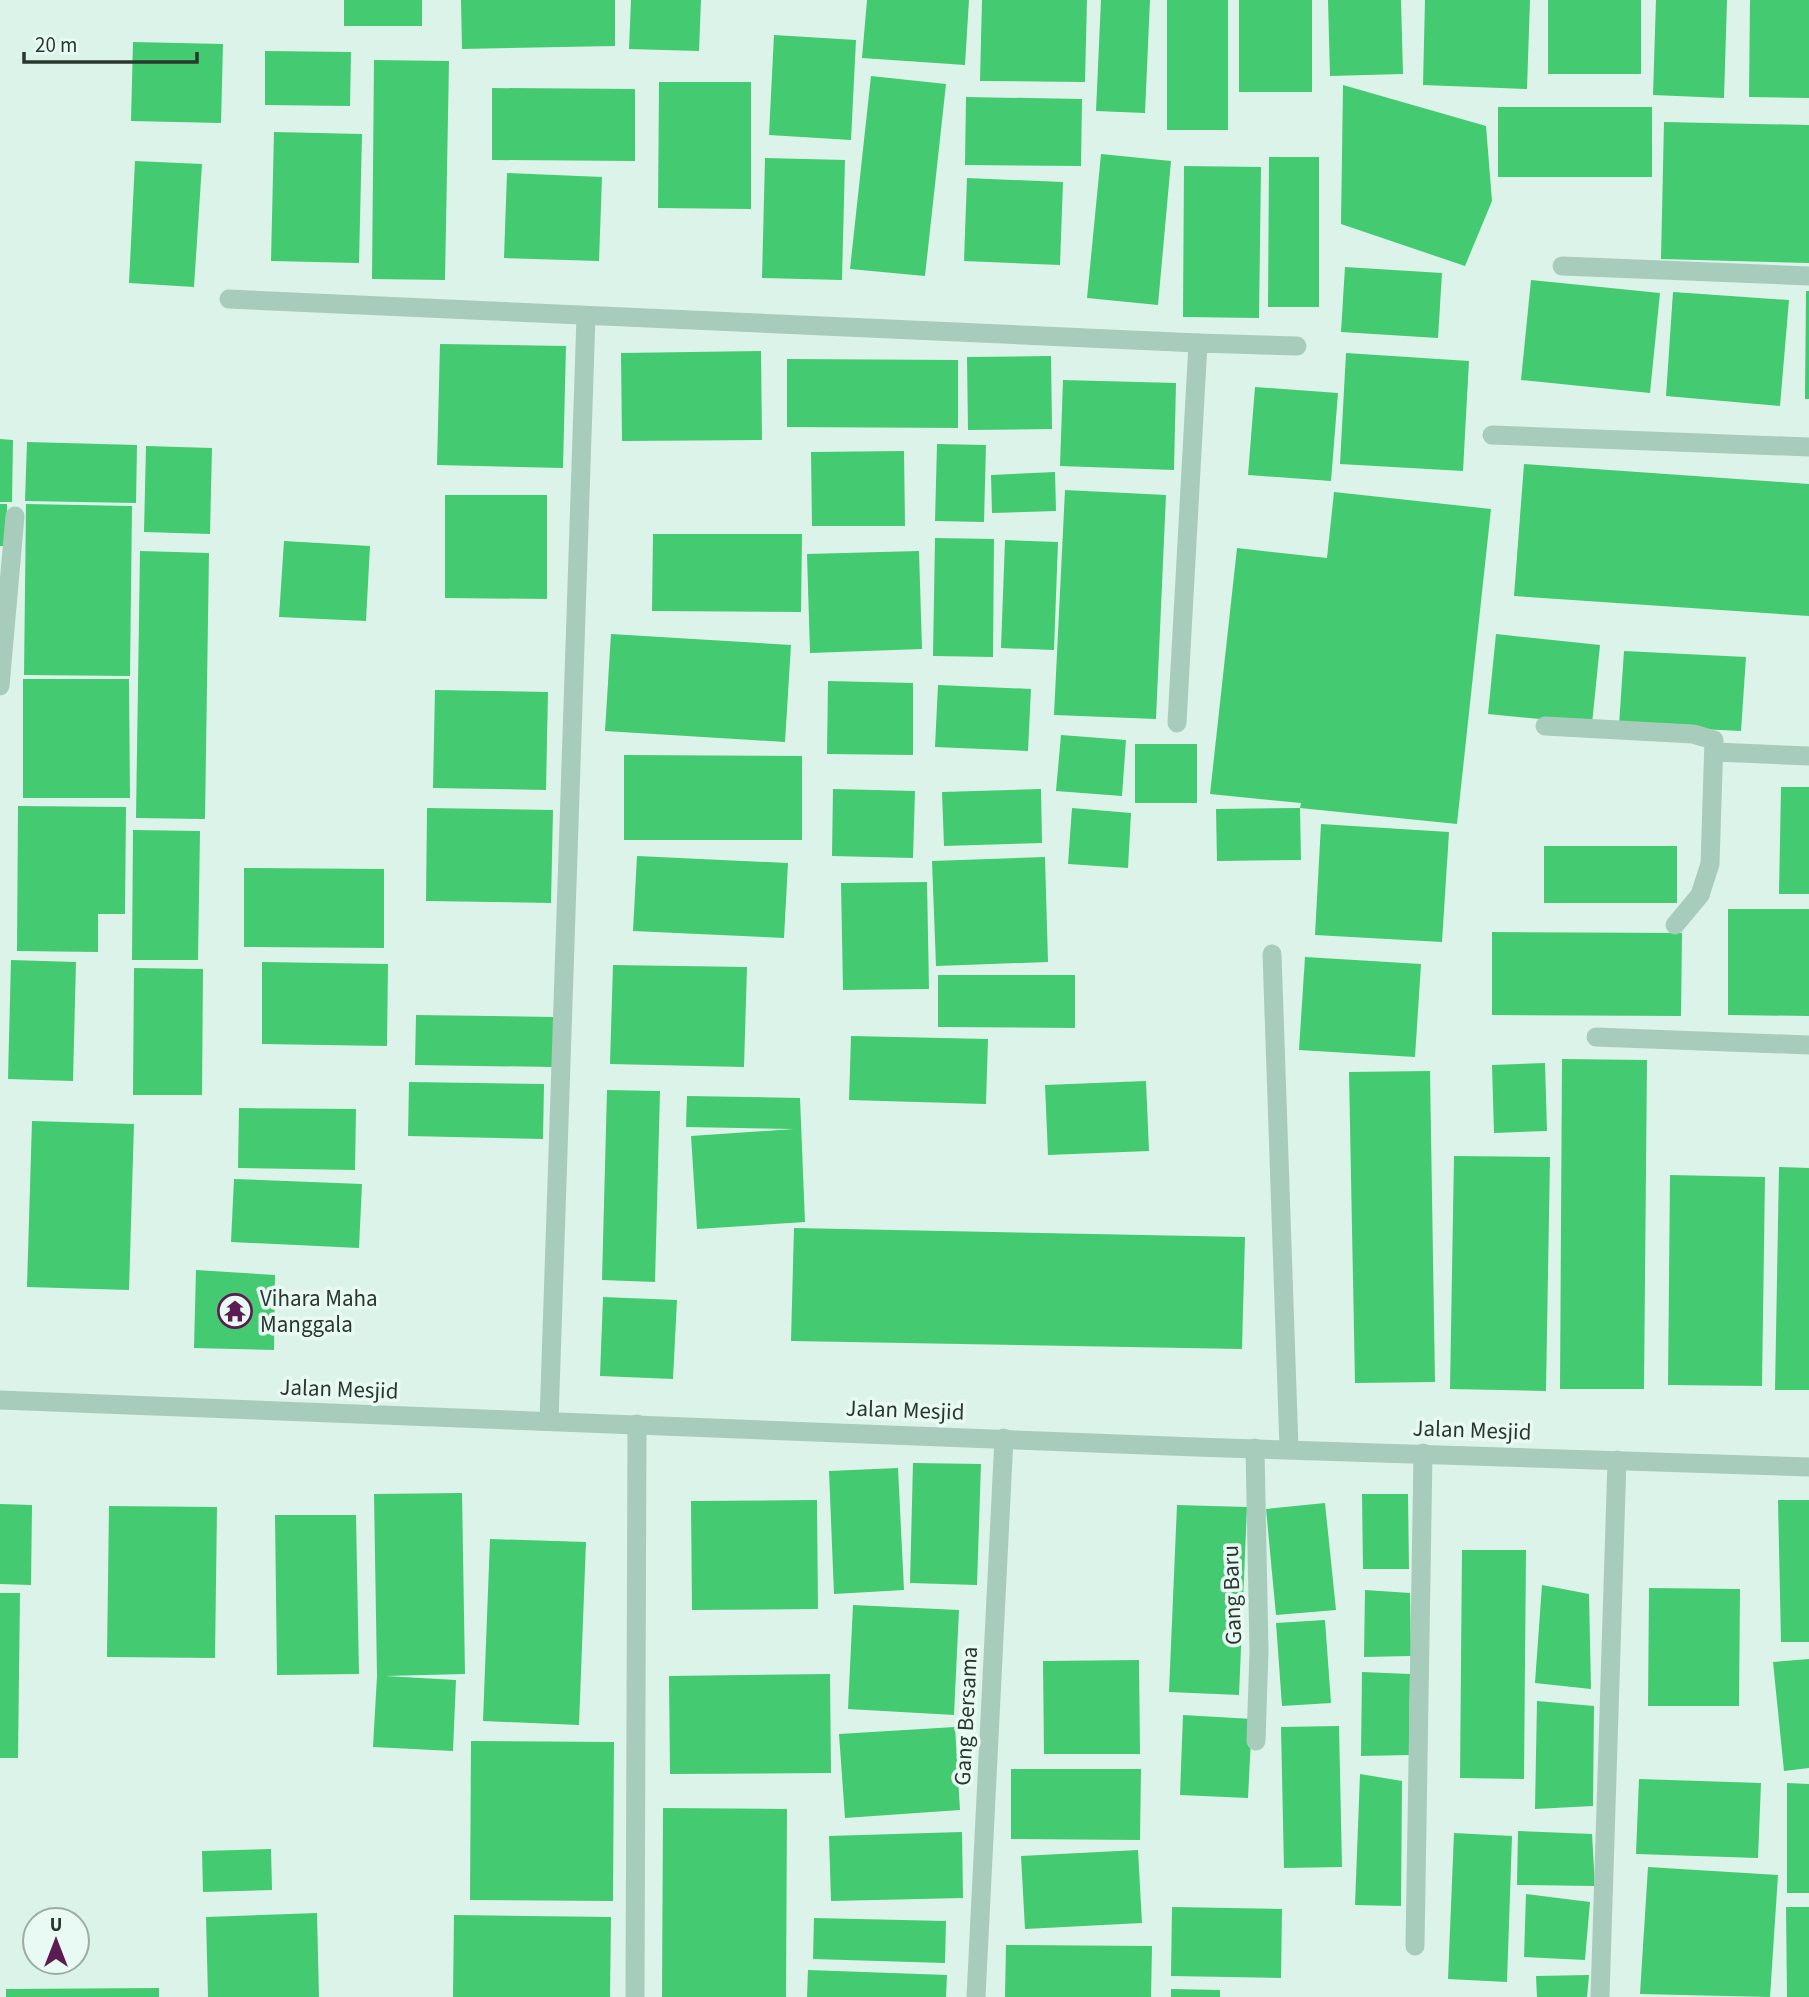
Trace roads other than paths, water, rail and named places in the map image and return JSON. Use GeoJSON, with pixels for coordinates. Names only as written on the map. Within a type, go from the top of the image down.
{"type":"FeatureCollection","features":[{"type":"Feature","properties":{"kind":"street"},"geometry":{"type":"LineString","coordinates":[[1562,266],[1809,276]]}},
{"type":"Feature","properties":{"kind":"street"},"geometry":{"type":"LineString","coordinates":[[229,299],[586,317],[1297,346]]}},
{"type":"Feature","properties":{"kind":"street"},"geometry":{"type":"LineString","coordinates":[[549,1421],[586,317]]}},
{"type":"Feature","properties":{"kind":"street"},"geometry":{"type":"LineString","coordinates":[[1177,723],[1198,343]]}},
{"type":"Feature","properties":{"kind":"street"},"geometry":{"type":"LineString","coordinates":[[1492,435],[1809,447]]}},
{"type":"Feature","properties":{"kind":"street"},"geometry":{"type":"LineString","coordinates":[[0,686],[15,516]]}},
{"type":"Feature","properties":{"kind":"street"},"geometry":{"type":"LineString","coordinates":[[1545,726],[1707,736],[1714,740],[1710,864],[1700,895],[1675,925]]}},
{"type":"Feature","properties":{"kind":"street"},"geometry":{"type":"LineString","coordinates":[[1715,752],[1809,756]]}},
{"type":"Feature","properties":{"kind":"street"},"geometry":{"type":"LineString","coordinates":[[1272,954],[1289,1448]]}},
{"type":"Feature","properties":{"kind":"street"},"geometry":{"type":"LineString","coordinates":[[1596,1037],[1809,1045]]}},
{"type":"Feature","properties":{"kind":"street","name":"Jalan Mesjid"},"geometry":{"type":"LineString","coordinates":[[0,1400],[1255,1448],[1809,1466]]}},
{"type":"Feature","properties":{"kind":"street"},"geometry":{"type":"LineString","coordinates":[[635,1997],[637,1424]]}},
{"type":"Feature","properties":{"kind":"street","name":"Gang Bersama"},"geometry":{"type":"LineString","coordinates":[[976,1997],[1004,1438]]}},
{"type":"Feature","properties":{"kind":"street","name":"Gang Baru"},"geometry":{"type":"LineString","coordinates":[[1255,1448],[1259,1651],[1256,1741]]}},
{"type":"Feature","properties":{"kind":"street"},"geometry":{"type":"LineString","coordinates":[[1415,1946],[1423,1453]]}},
{"type":"Feature","properties":{"kind":"street"},"geometry":{"type":"LineString","coordinates":[[1600,1997],[1618,1460]]}},
{"type":"Feature","properties":{"kind":"place","name":"Vihara Maha Manggala"},"geometry":{"type":"Point","coordinates":[235,1311]}}]}
